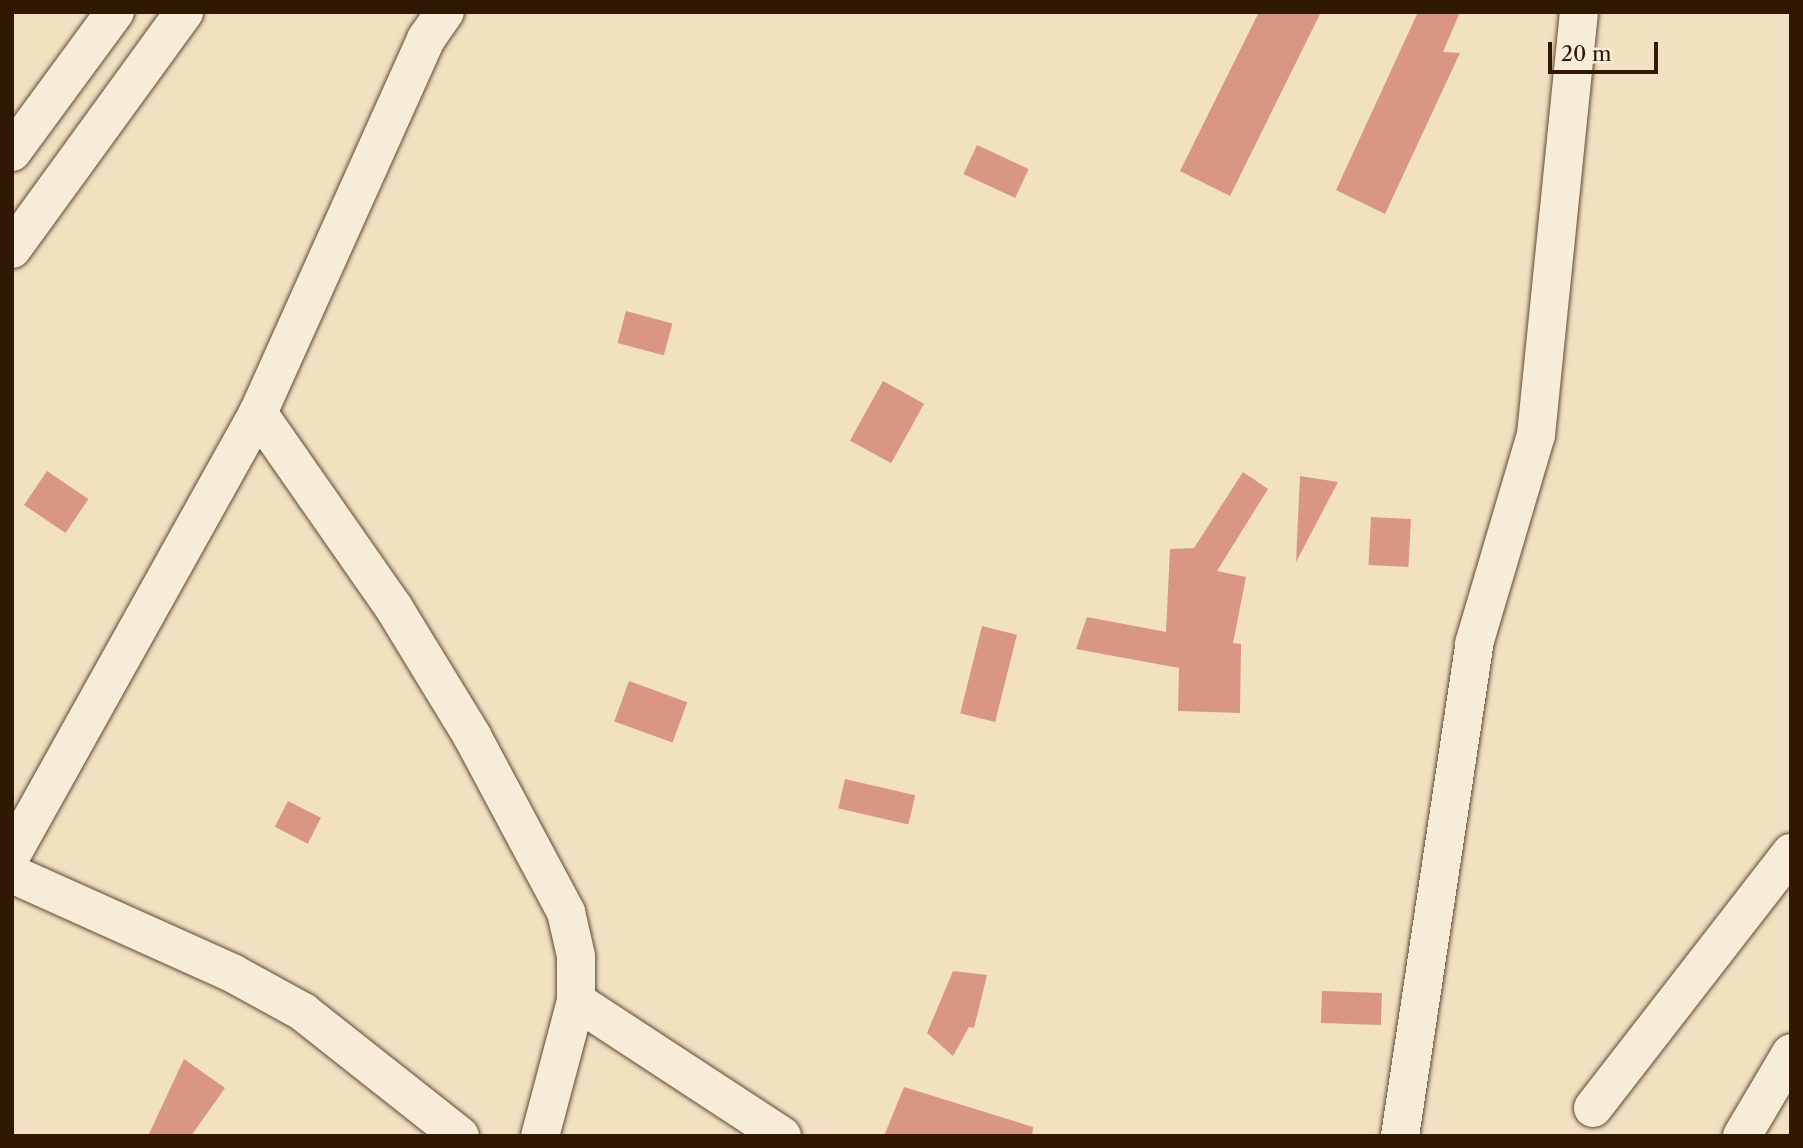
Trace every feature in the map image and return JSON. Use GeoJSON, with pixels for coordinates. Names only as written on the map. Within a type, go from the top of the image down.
{"type":"FeatureCollection","features":[{"type":"Feature","properties":{"kind":"street"},"geometry":{"type":"LineString","coordinates":[[12,152],[116,12]]}},
{"type":"Feature","properties":{"kind":"street"},"geometry":{"type":"LineString","coordinates":[[12,249],[184,12]]}},
{"type":"Feature","properties":{"kind":"street"},"geometry":{"type":"LineString","coordinates":[[12,854],[258,413],[426,39],[445,12]]}},
{"type":"Feature","properties":{"kind":"street"},"geometry":{"type":"LineString","coordinates":[[1400,1136],[1472,655],[1536,435],[1579,12]]}},
{"type":"Feature","properties":{"kind":"street"},"geometry":{"type":"LineString","coordinates":[[258,413],[394,608],[472,736],[566,912],[576,956],[576,1001],[540,1136]]}},
{"type":"Feature","properties":{"kind":"street"},"geometry":{"type":"LineString","coordinates":[[1593,1108],[1791,853]]}},
{"type":"Feature","properties":{"kind":"street"},"geometry":{"type":"LineString","coordinates":[[12,874],[234,974],[303,1012],[460,1136]]}},
{"type":"Feature","properties":{"kind":"street"},"geometry":{"type":"LineString","coordinates":[[576,1001],[782,1136]]}},
{"type":"Feature","properties":{"kind":"street"},"geometry":{"type":"LineString","coordinates":[[1742,1136],[1791,1053]]}},
{"type":"Feature","properties":{"kind":"building"},"geometry":{"type":"Polygon","coordinates":[[[1259,12],[1321,12],[1230,196],[1180,171],[1259,12]]]}},
{"type":"Feature","properties":{"kind":"building"},"geometry":{"type":"Polygon","coordinates":[[[1418,12],[1460,12],[1443,52],[1460,53],[1385,214],[1336,190],[1418,12]]]}},
{"type":"Feature","properties":{"kind":"building"},"geometry":{"type":"Polygon","coordinates":[[[977,145],[1029,169],[1015,198],[963,174],[977,145]]]}},
{"type":"Feature","properties":{"kind":"building"},"geometry":{"type":"Polygon","coordinates":[[[626,311],[672,323],[664,355],[617,343],[626,311]]]}},
{"type":"Feature","properties":{"kind":"building"},"geometry":{"type":"Polygon","coordinates":[[[883,381],[924,404],[891,463],[850,440],[883,381]]]}},
{"type":"Feature","properties":{"kind":"building"},"geometry":{"type":"Polygon","coordinates":[[[47,471],[88,499],[66,533],[24,505],[47,471]]]}},
{"type":"Feature","properties":{"kind":"building"},"geometry":{"type":"Polygon","coordinates":[[[1243,472],[1268,489],[1217,571],[1246,577],[1233,643],[1241,644],[1240,713],[1178,711],[1179,668],[1076,649],[1087,617],[1166,632],[1170,549],[1194,548],[1243,472]]]}},
{"type":"Feature","properties":{"kind":"building"},"geometry":{"type":"Polygon","coordinates":[[[1300,476],[1338,482],[1296,562],[1300,476]]]}},
{"type":"Feature","properties":{"kind":"building"},"geometry":{"type":"Polygon","coordinates":[[[1371,517],[1411,519],[1408,567],[1368,565],[1371,517]]]}},
{"type":"Feature","properties":{"kind":"building"},"geometry":{"type":"Polygon","coordinates":[[[982,626],[1017,635],[995,722],[960,713],[982,626]]]}},
{"type":"Feature","properties":{"kind":"building"},"geometry":{"type":"Polygon","coordinates":[[[629,681],[687,702],[673,743],[614,721],[629,681]]]}},
{"type":"Feature","properties":{"kind":"building"},"geometry":{"type":"Polygon","coordinates":[[[845,779],[915,795],[908,824],[838,808],[845,779]]]}},
{"type":"Feature","properties":{"kind":"building"},"geometry":{"type":"Polygon","coordinates":[[[288,801],[321,818],[308,844],[275,827],[288,801]]]}},
{"type":"Feature","properties":{"kind":"building"},"geometry":{"type":"Polygon","coordinates":[[[953,971],[987,975],[974,1028],[969,1027],[953,1056],[927,1033],[953,971]]]}},
{"type":"Feature","properties":{"kind":"building"},"geometry":{"type":"Polygon","coordinates":[[[1322,991],[1382,993],[1381,1025],[1321,1023],[1322,991]]]}},
{"type":"Feature","properties":{"kind":"building"},"geometry":{"type":"Polygon","coordinates":[[[184,1059],[225,1088],[191,1136],[148,1136],[184,1059]]]}},
{"type":"Feature","properties":{"kind":"building"},"geometry":{"type":"Polygon","coordinates":[[[904,1087],[1033,1127],[1032,1136],[884,1136],[904,1087]]]}}]}
